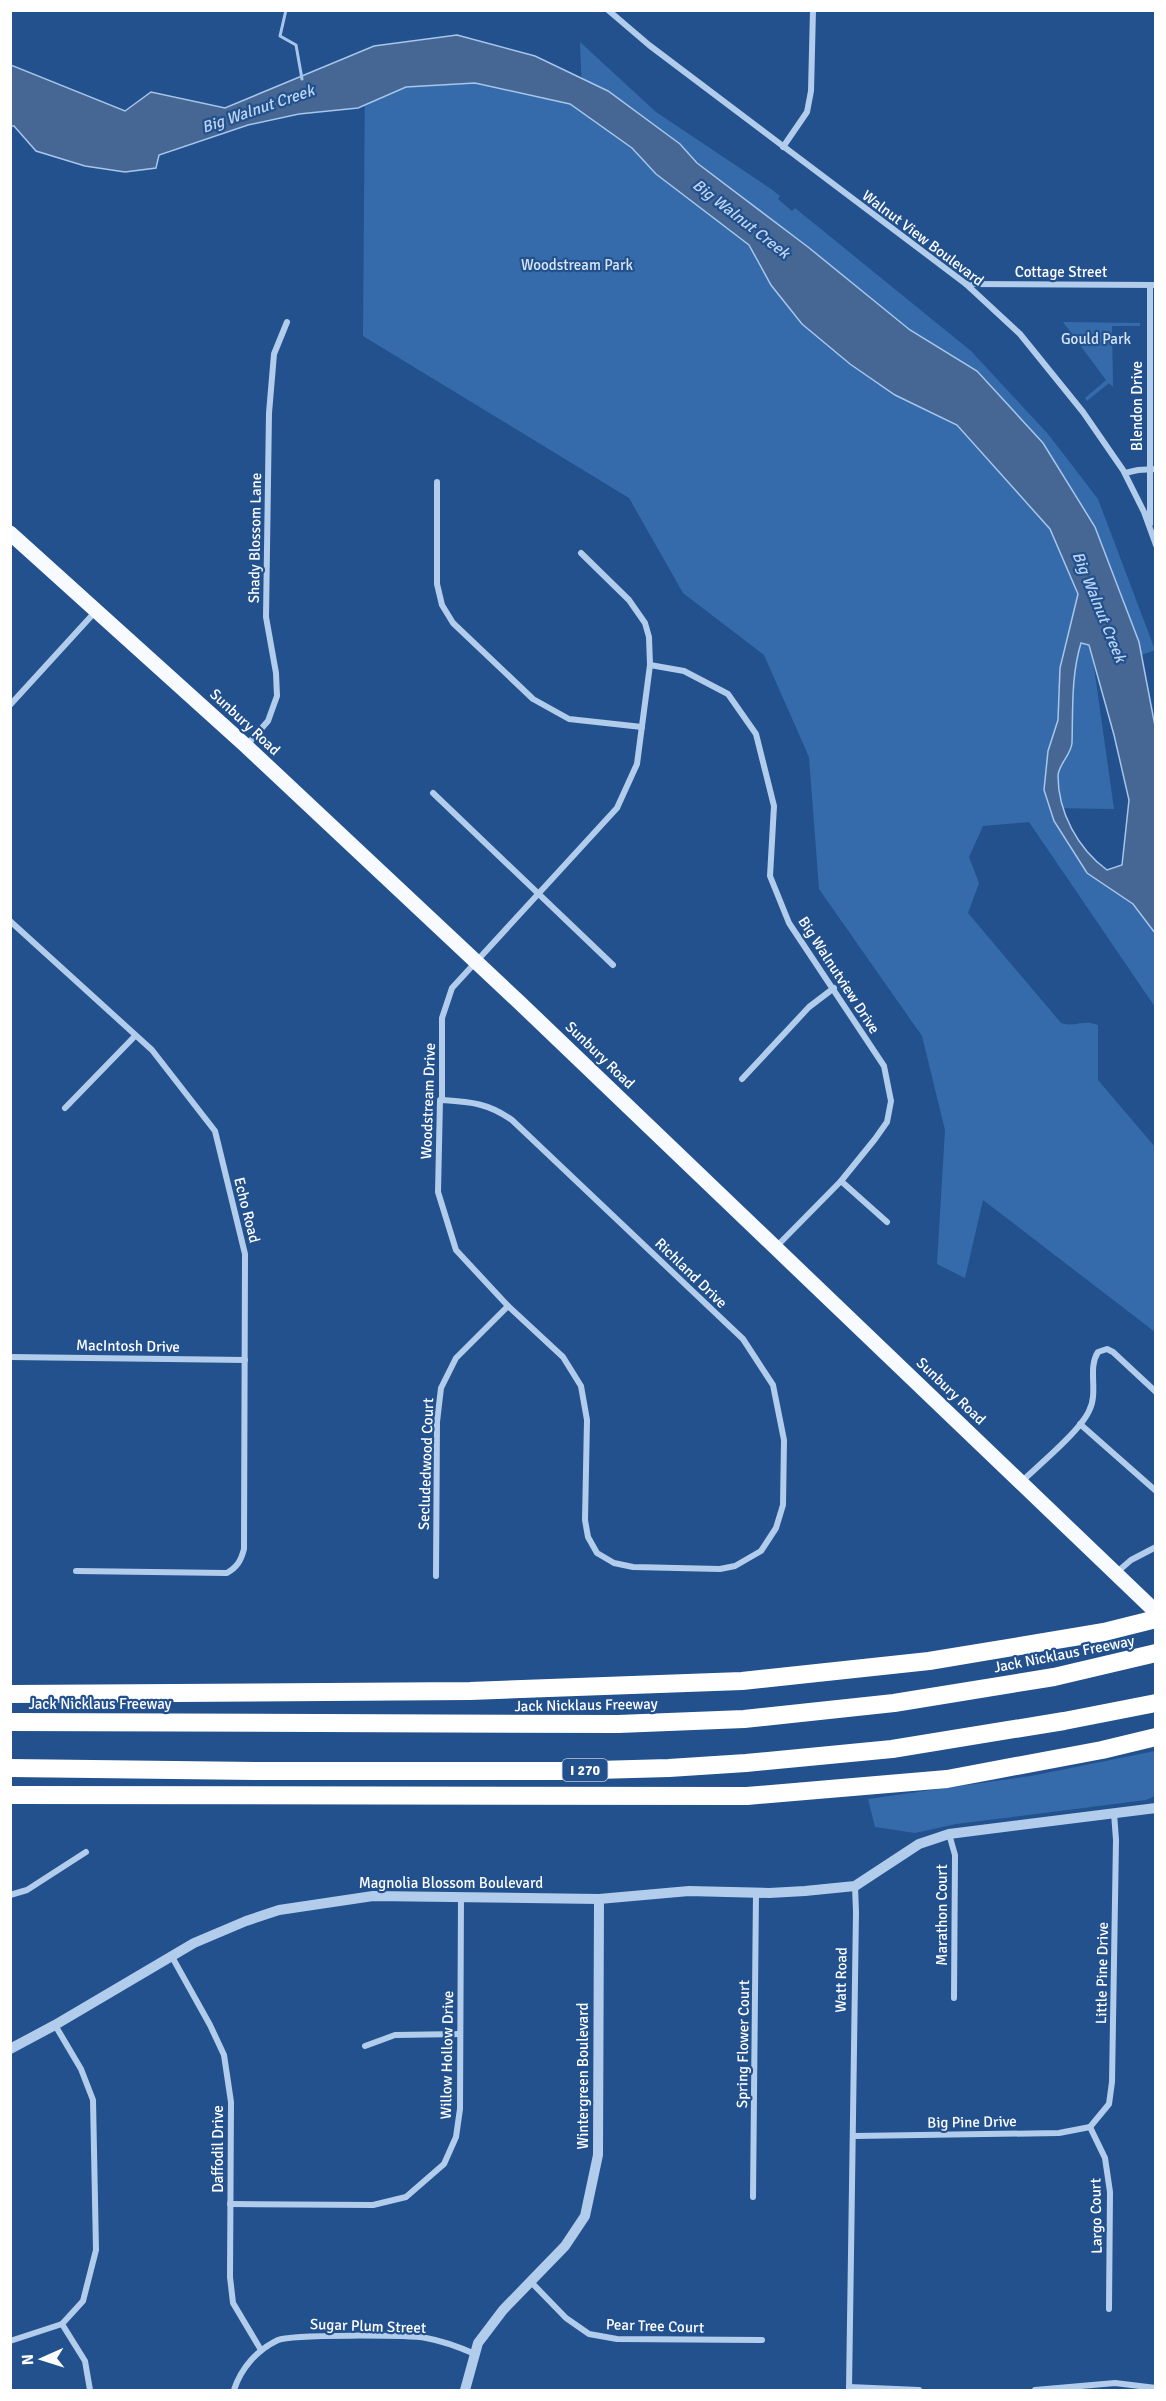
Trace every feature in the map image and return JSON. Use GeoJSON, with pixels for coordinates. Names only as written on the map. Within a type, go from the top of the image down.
{"type":"FeatureCollection","features":[{"type":"Feature","properties":{"kind":"highway"},"geometry":{"type":"LineString","coordinates":[[10,1693],[470,1691],[742,1681],[929,1661],[1104,1632],[1155,1619]]}},
{"type":"Feature","properties":{"kind":"highway","name":"Jack Nicklaus Freeway"},"geometry":{"type":"LineString","coordinates":[[10,1722],[618,1724],[744,1719],[894,1703],[1054,1677],[1155,1653]]}},
{"type":"Feature","properties":{"kind":"highway","name":"I 270"},"geometry":{"type":"LineString","coordinates":[[10,1768],[561,1771],[680,1767],[892,1749],[1064,1721],[1155,1702]]}},
{"type":"Feature","properties":{"kind":"highway"},"geometry":{"type":"LineString","coordinates":[[10,1795],[747,1796],[947,1779],[1102,1750],[1155,1737]]}},
{"type":"Feature","properties":{"kind":"main road","name":"Sunbury Road"},"geometry":{"type":"LineString","coordinates":[[10,533],[246,746],[528,1011],[1155,1612]]}},
{"type":"Feature","properties":{"kind":"street","name":"Walnut View Boulevard"},"geometry":{"type":"LineString","coordinates":[[608,10],[649,45],[966,284],[1020,334],[1083,412],[1125,473],[1150,528],[1155,545]]}},
{"type":"Feature","properties":{"kind":"street"},"geometry":{"type":"LineString","coordinates":[[783,147],[807,112],[811,91],[813,10]]}},
{"type":"Feature","properties":{"kind":"street","name":"Cottage Street"},"geometry":{"type":"LineString","coordinates":[[966,284],[1153,285]]}},
{"type":"Feature","properties":{"kind":"street","name":"Blendon Drive"},"geometry":{"type":"LineString","coordinates":[[1150,528],[1153,469],[1153,285]]}},
{"type":"Feature","properties":{"kind":"street","name":"Shady Blossom Lane"},"geometry":{"type":"LineString","coordinates":[[246,746],[268,721],[277,696],[276,674],[266,616],[269,413],[274,354],[287,322]]}},
{"type":"Feature","properties":{"kind":"street"},"geometry":{"type":"LineString","coordinates":[[1125,473],[1153,469]]}},
{"type":"Feature","properties":{"kind":"street"},"geometry":{"type":"LineString","coordinates":[[437,482],[437,584],[442,605],[453,623],[532,699],[568,719],[642,727]]}},
{"type":"Feature","properties":{"kind":"street","name":"Woodstream Drive"},"geometry":{"type":"LineString","coordinates":[[581,553],[629,600],[645,623],[651,651],[637,764],[617,808],[452,988],[442,1018],[442,1100],[440,1100],[438,1192],[456,1250],[508,1306],[563,1357],[581,1386],[587,1420],[585,1520],[588,1537],[597,1553]]}},
{"type":"Feature","properties":{"kind":"street"},"geometry":{"type":"LineString","coordinates":[[10,705],[97,611]]}},
{"type":"Feature","properties":{"kind":"street","name":"Big Walnutview Drive"},"geometry":{"type":"LineString","coordinates":[[650,665],[684,671],[728,694],[756,734],[774,806],[770,876],[789,923],[884,1066],[891,1101],[886,1122],[881,1131],[841,1181],[775,1248]]}},
{"type":"Feature","properties":{"kind":"street"},"geometry":{"type":"LineString","coordinates":[[433,794],[613,965]]}},
{"type":"Feature","properties":{"kind":"street","name":"Echo Road"},"geometry":{"type":"LineString","coordinates":[[10,921],[152,1050],[215,1131],[245,1254],[244,1549],[242,1559],[235,1568],[227,1573],[217,1574],[76,1571]]}},
{"type":"Feature","properties":{"kind":"street"},"geometry":{"type":"LineString","coordinates":[[742,1079],[809,1007],[834,988]]}},
{"type":"Feature","properties":{"kind":"street"},"geometry":{"type":"LineString","coordinates":[[66,1108],[135,1036]]}},
{"type":"Feature","properties":{"kind":"street","name":"Richland Drive"},"geometry":{"type":"LineString","coordinates":[[442,1100],[473,1102],[494,1107],[512,1120],[743,1339],[773,1385],[784,1440],[783,1505],[776,1528],[761,1551],[735,1566],[720,1569],[633,1567],[614,1563],[597,1553]]}},
{"type":"Feature","properties":{"kind":"street"},"geometry":{"type":"LineString","coordinates":[[841,1181],[887,1222]]}},
{"type":"Feature","properties":{"kind":"street","name":"Secludedwood Court"},"geometry":{"type":"LineString","coordinates":[[436,1576],[437,1422],[441,1388],[456,1358],[508,1306]]}},
{"type":"Feature","properties":{"kind":"street"},"geometry":{"type":"LineString","coordinates":[[1021,1483],[1080,1424],[1090,1410],[1094,1395],[1095,1357],[1102,1349],[1113,1352],[1155,1392]]}},
{"type":"Feature","properties":{"kind":"street","name":"MacIntosh Drive"},"geometry":{"type":"LineString","coordinates":[[10,1357],[245,1360]]}},
{"type":"Feature","properties":{"kind":"street"},"geometry":{"type":"LineString","coordinates":[[1080,1424],[1155,1491]]}},
{"type":"Feature","properties":{"kind":"street"},"geometry":{"type":"LineString","coordinates":[[1116,1573],[1131,1560],[1155,1547]]}},
{"type":"Feature","properties":{"kind":"street"},"geometry":{"type":"LineString","coordinates":[[855,1886],[919,1844],[949,1834],[1155,1808]]}},
{"type":"Feature","properties":{"kind":"street","name":"Little Pine Drive"},"geometry":{"type":"LineString","coordinates":[[1090,2127],[1109,2104],[1112,2082],[1116,1840],[1114,1813]]}},
{"type":"Feature","properties":{"kind":"street","name":"Marathon Court"},"geometry":{"type":"LineString","coordinates":[[949,1834],[955,1855],[954,1998]]}},
{"type":"Feature","properties":{"kind":"street"},"geometry":{"type":"LineString","coordinates":[[10,1895],[27,1890],[86,1852]]}},
{"type":"Feature","properties":{"kind":"street","name":"Magnolia Blossom Boulevard"},"geometry":{"type":"LineString","coordinates":[[10,2049],[55,2025],[171,1955],[246,1920],[279,1910],[372,1896],[599,1899],[689,1891],[805,1892],[855,1886]]}},
{"type":"Feature","properties":{"kind":"street","name":"Watt Road"},"geometry":{"type":"LineString","coordinates":[[849,2389],[854,2136],[855,1886]]}},
{"type":"Feature","properties":{"kind":"street","name":"Spring Flower Court"},"geometry":{"type":"LineString","coordinates":[[753,2197],[756,1892]]}},
{"type":"Feature","properties":{"kind":"street","name":"Willow Hollow Drive"},"geometry":{"type":"LineString","coordinates":[[230,2204],[373,2205],[406,2197],[444,2164],[456,2137],[460,2109],[460,1896]]}},
{"type":"Feature","properties":{"kind":"street","name":"Wintergreen Boulevard"},"geometry":{"type":"LineString","coordinates":[[465,2391],[478,2343],[503,2310],[532,2283],[565,2246],[585,2216],[598,2155],[599,1899]]}},
{"type":"Feature","properties":{"kind":"street","name":"Daffodil Drive"},"geometry":{"type":"LineString","coordinates":[[171,1955],[224,2055],[231,2102],[230,2277],[232,2303],[261,2350]]}},
{"type":"Feature","properties":{"kind":"street"},"geometry":{"type":"LineString","coordinates":[[10,2341],[62,2324],[83,2301],[96,2250],[93,2100],[81,2069],[55,2025]]}},
{"type":"Feature","properties":{"kind":"street"},"geometry":{"type":"LineString","coordinates":[[366,2046],[395,2035],[460,2034]]}},
{"type":"Feature","properties":{"kind":"street","name":"Big Pine Drive"},"geometry":{"type":"LineString","coordinates":[[854,2136],[1059,2133],[1090,2127]]}},
{"type":"Feature","properties":{"kind":"street","name":"Largo Court"},"geometry":{"type":"LineString","coordinates":[[1090,2127],[1105,2158],[1110,2192],[1109,2309]]}},
{"type":"Feature","properties":{"kind":"street","name":"Pear Tree Court"},"geometry":{"type":"LineString","coordinates":[[532,2283],[566,2318],[589,2334],[617,2339],[762,2340]]}},
{"type":"Feature","properties":{"kind":"street"},"geometry":{"type":"LineString","coordinates":[[62,2324],[85,2361],[90,2391]]}},
{"type":"Feature","properties":{"kind":"street","name":"Sugar Plum Street"},"geometry":{"type":"LineString","coordinates":[[261,2350],[280,2338],[302,2336],[424,2337],[475,2354]]}},
{"type":"Feature","properties":{"kind":"street"},"geometry":{"type":"LineString","coordinates":[[234,2391],[239,2374],[261,2350]]}},
{"type":"Feature","properties":{"kind":"street"},"geometry":{"type":"LineString","coordinates":[[1035,2391],[1115,2383],[1155,2388]]}},
{"type":"Feature","properties":{"kind":"street"},"geometry":{"type":"LineString","coordinates":[[849,2389],[919,2391]]}},
{"type":"Feature","properties":{"kind":"green space","name":"Woodstream Park"},"geometry":{"type":"Polygon","coordinates":[[[580,42],[656,112],[771,189],[780,196],[778,199],[792,211],[795,208],[971,351],[1048,434],[1098,499],[1155,650],[1108,668],[1091,646],[1114,809],[1051,808],[1054,821],[1087,873],[1133,904],[1155,933],[1155,1007],[1029,822],[983,826],[969,857],[979,883],[968,913],[1061,1023],[1098,1025],[1098,1080],[1155,1147],[1155,1332],[983,1200],[965,1278],[937,1264],[945,1130],[922,1036],[819,889],[809,757],[764,655],[683,593],[629,498],[363,336],[365,76],[446,57],[582,92],[580,42]]]}},
{"type":"Feature","properties":{"kind":"green space","name":"Gould Park"},"geometry":{"type":"Polygon","coordinates":[[[1063,322],[1140,323],[1140,326],[1112,326],[1113,387],[1109,383],[1087,401],[1085,398],[1106,380],[1063,322]]]}},
{"type":"Feature","properties":{"kind":"green space"},"geometry":{"type":"Polygon","coordinates":[[[1155,1751],[1155,1796],[1146,1800],[956,1824],[915,1833],[875,1827],[868,1799],[1031,1776],[1155,1751]]]}},
{"type":"Feature","properties":{"kind":"water","name":"Big Walnut Creek"},"geometry":{"type":"Polygon","coordinates":[[[457,35],[535,56],[608,91],[680,144],[697,163],[808,247],[910,330],[977,371],[1043,443],[1095,527],[1139,642],[1155,726],[1155,933],[1133,904],[1087,873],[1054,821],[1044,790],[1048,751],[1058,720],[1060,668],[1078,594],[1050,529],[957,425],[895,395],[850,364],[802,324],[771,285],[749,245],[656,174],[632,148],[570,104],[475,83],[406,87],[358,108],[299,114],[248,125],[159,155],[156,168],[125,172],[85,166],[36,151],[14,126],[11,126],[11,65],[125,111],[151,92],[225,108],[374,46],[457,35]],[[1081,643],[1078,655],[1073,693],[1072,743],[1059,772],[1059,790],[1066,816],[1079,841],[1087,852],[1107,870],[1122,865],[1129,800],[1089,645],[1081,643]]]}},
{"type":"Feature","properties":{"kind":"waterway","name":"Big Walnut Creek"},"geometry":{"type":"LineString","coordinates":[[286,10],[280,36],[296,45],[302,79]]}}]}
